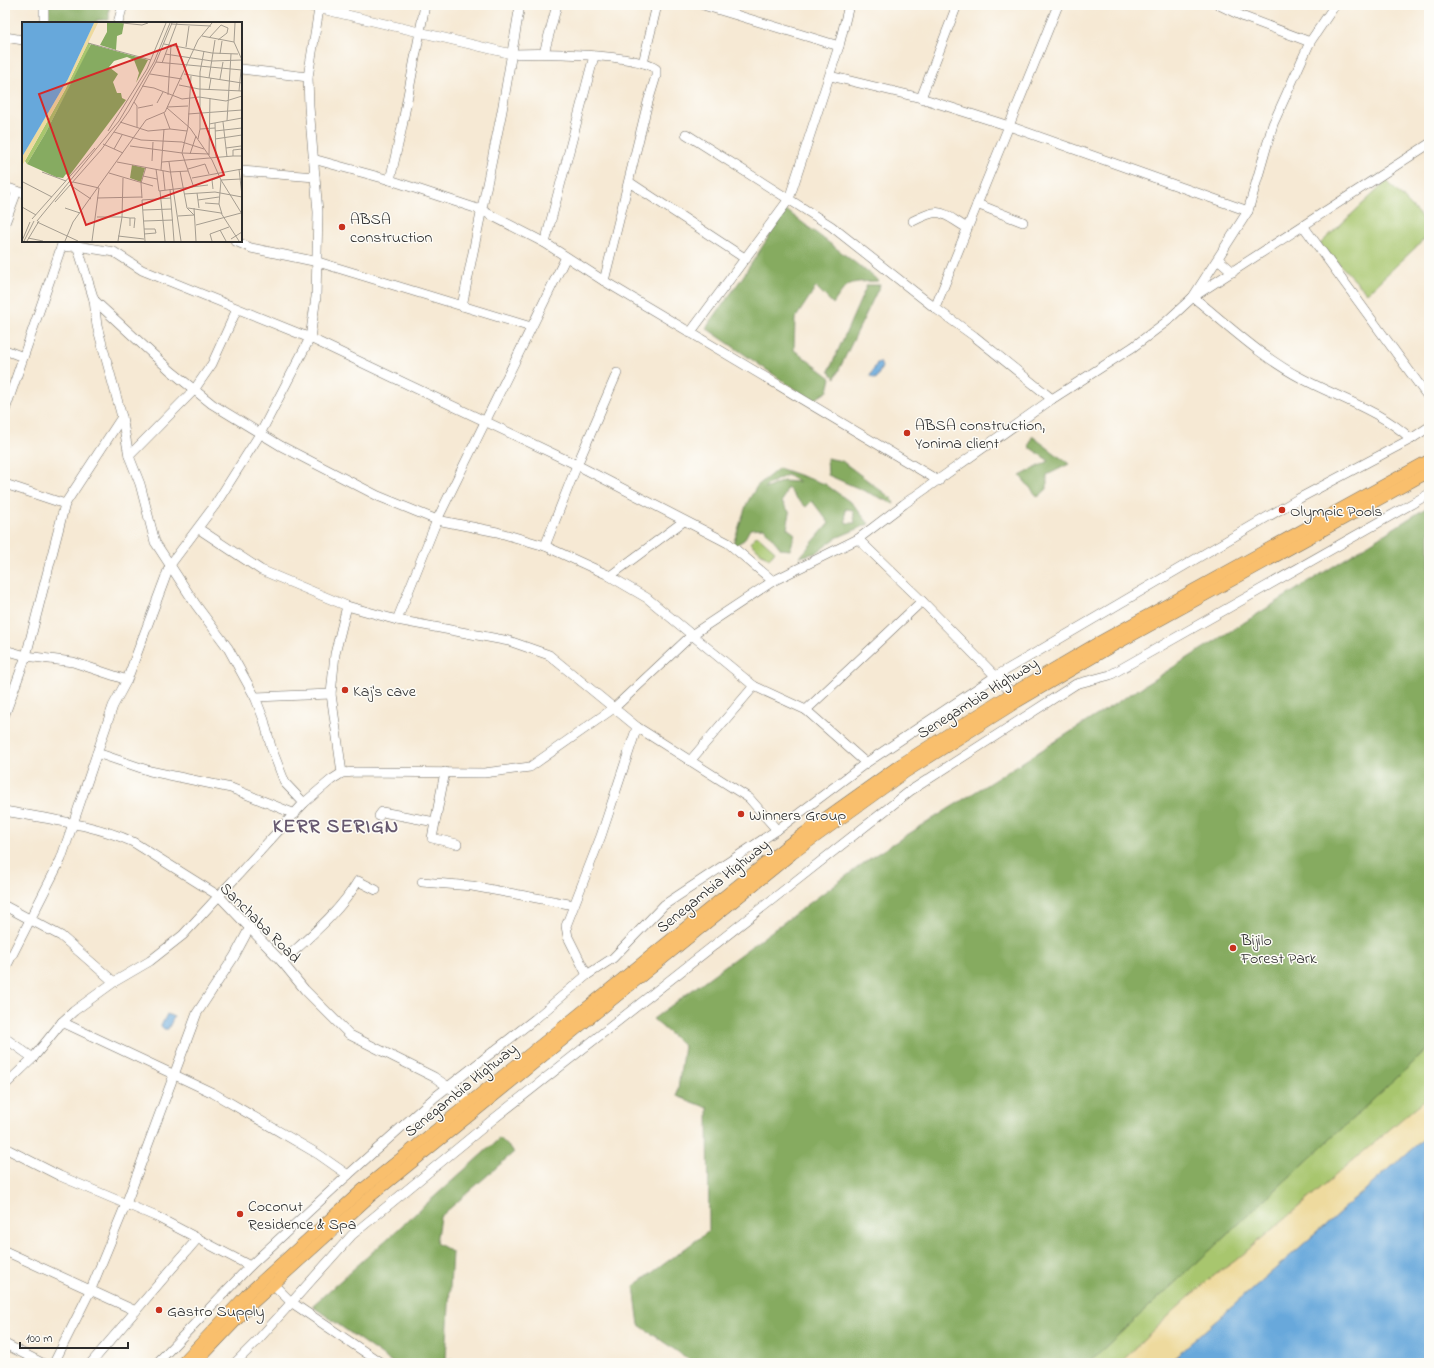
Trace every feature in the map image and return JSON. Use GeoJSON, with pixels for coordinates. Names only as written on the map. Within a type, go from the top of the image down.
{"type":"FeatureCollection","features":[{"type":"Feature","properties":{"kind":"main road","name":"Senegambia Highway"},"geometry":{"type":"LineString","coordinates":[[182,1363],[246,1295],[364,1188],[786,846],[901,764],[1012,693],[1113,635],[1429,460]]}},
{"type":"Feature","properties":{"kind":"main road","name":"Senegambia Highway"},"geometry":{"type":"LineString","coordinates":[[196,1363],[236,1320],[273,1284],[371,1196],[566,1036],[792,854],[882,789],[972,730],[1071,671],[1429,472]]}},
{"type":"Feature","properties":{"kind":"street"},"geometry":{"type":"LineString","coordinates":[[44,5],[44,22]]}},
{"type":"Feature","properties":{"kind":"street"},"geometry":{"type":"LineString","coordinates":[[118,22],[123,5]]}},
{"type":"Feature","properties":{"kind":"street"},"geometry":{"type":"LineString","coordinates":[[305,5],[512,54],[544,53],[594,56],[643,63],[656,69],[656,76],[648,102],[604,281]]}},
{"type":"Feature","properties":{"kind":"street"},"geometry":{"type":"LineString","coordinates":[[390,180],[402,127],[425,5]]}},
{"type":"Feature","properties":{"kind":"street"},"geometry":{"type":"LineString","coordinates":[[462,306],[502,111],[520,5]]}},
{"type":"Feature","properties":{"kind":"street"},"geometry":{"type":"LineString","coordinates":[[544,53],[557,5]]}},
{"type":"Feature","properties":{"kind":"street"},"geometry":{"type":"LineString","coordinates":[[643,63],[656,5]]}},
{"type":"Feature","properties":{"kind":"street"},"geometry":{"type":"LineString","coordinates":[[703,5],[839,46]]}},
{"type":"Feature","properties":{"kind":"street"},"geometry":{"type":"LineString","coordinates":[[690,332],[746,259],[789,199],[830,76],[849,5]]}},
{"type":"Feature","properties":{"kind":"street"},"geometry":{"type":"LineString","coordinates":[[921,98],[956,5]]}},
{"type":"Feature","properties":{"kind":"street"},"geometry":{"type":"LineString","coordinates":[[935,308],[1058,5]]}},
{"type":"Feature","properties":{"kind":"street"},"geometry":{"type":"LineString","coordinates":[[1219,5],[1244,17],[1310,42]]}},
{"type":"Feature","properties":{"kind":"street"},"geometry":{"type":"LineString","coordinates":[[1193,297],[1248,211],[1273,124],[1310,42],[1335,5]]}},
{"type":"Feature","properties":{"kind":"street"},"geometry":{"type":"LineString","coordinates":[[5,968],[61,859],[114,706],[127,680],[170,564],[199,529],[260,434],[310,338],[316,297],[318,212],[308,76],[319,9]]}},
{"type":"Feature","properties":{"kind":"street"},"geometry":{"type":"LineString","coordinates":[[5,37],[22,40]]}},
{"type":"Feature","properties":{"kind":"street"},"geometry":{"type":"LineString","coordinates":[[545,243],[594,56]]}},
{"type":"Feature","properties":{"kind":"street"},"geometry":{"type":"LineString","coordinates":[[242,69],[308,76]]}},
{"type":"Feature","properties":{"kind":"street"},"geometry":{"type":"LineString","coordinates":[[830,76],[921,98],[1009,126],[1248,211]]}},
{"type":"Feature","properties":{"kind":"street"},"geometry":{"type":"LineString","coordinates":[[686,134],[831,226],[935,308],[974,336],[1052,399]]}},
{"type":"Feature","properties":{"kind":"street"},"geometry":{"type":"LineString","coordinates":[[5,1085],[33,1058],[62,1022],[114,982],[150,961],[182,935],[304,803],[331,780],[342,774],[446,772],[484,773],[530,767],[614,708],[693,634],[773,582],[858,539],[904,504],[939,481],[1052,399],[1133,347],[1166,322],[1193,297],[1304,227],[1429,144]]}},
{"type":"Feature","properties":{"kind":"street"},"geometry":{"type":"LineString","coordinates":[[313,158],[390,180],[482,210],[545,243],[604,281],[939,481]]}},
{"type":"Feature","properties":{"kind":"street"},"geometry":{"type":"LineString","coordinates":[[242,171],[315,177]]}},
{"type":"Feature","properties":{"kind":"street"},"geometry":{"type":"LineString","coordinates":[[629,182],[746,259]]}},
{"type":"Feature","properties":{"kind":"street"},"geometry":{"type":"LineString","coordinates":[[5,187],[20,192],[5,223]]}},
{"type":"Feature","properties":{"kind":"street"},"geometry":{"type":"LineString","coordinates":[[977,204],[1023,222]]}},
{"type":"Feature","properties":{"kind":"street"},"geometry":{"type":"LineString","coordinates":[[913,221],[930,212],[938,211],[967,228]]}},
{"type":"Feature","properties":{"kind":"street"},"geometry":{"type":"LineString","coordinates":[[1304,227],[1429,398]]}},
{"type":"Feature","properties":{"kind":"street"},"geometry":{"type":"LineString","coordinates":[[237,242],[251,248],[318,262],[531,328]]}},
{"type":"Feature","properties":{"kind":"street"},"geometry":{"type":"LineString","coordinates":[[76,243],[94,300],[97,326],[122,418],[129,456],[140,484],[155,542],[228,648],[255,697],[264,720],[271,747],[285,783],[304,803]]}},
{"type":"Feature","properties":{"kind":"street"},"geometry":{"type":"LineString","coordinates":[[5,410],[62,244],[76,243],[114,252],[142,270],[310,338],[577,465],[728,543],[773,582]]}},
{"type":"Feature","properties":{"kind":"street"},"geometry":{"type":"LineString","coordinates":[[397,620],[437,520],[566,257]]}},
{"type":"Feature","properties":{"kind":"street"},"geometry":{"type":"LineString","coordinates":[[1218,259],[1233,272]]}},
{"type":"Feature","properties":{"kind":"street"},"geometry":{"type":"LineString","coordinates":[[1193,297],[1274,362],[1302,379],[1396,425],[1411,439]]}},
{"type":"Feature","properties":{"kind":"street"},"geometry":{"type":"LineString","coordinates":[[94,300],[194,390],[212,404],[260,434],[378,496],[437,520],[497,532],[545,546],[610,576],[647,598],[693,634],[754,686],[806,710],[866,763]]}},
{"type":"Feature","properties":{"kind":"street"},"geometry":{"type":"LineString","coordinates":[[129,456],[194,390],[212,364],[237,309]]}},
{"type":"Feature","properties":{"kind":"street"},"geometry":{"type":"LineString","coordinates":[[5,350],[23,357]]}},
{"type":"Feature","properties":{"kind":"street"},"geometry":{"type":"LineString","coordinates":[[545,546],[577,465],[617,373]]}},
{"type":"Feature","properties":{"kind":"street"},"geometry":{"type":"LineString","coordinates":[[5,714],[26,656],[65,504],[122,418]]}},
{"type":"Feature","properties":{"kind":"street"},"geometry":{"type":"LineString","coordinates":[[157,1363],[250,1266],[348,1175],[435,1097],[450,1087],[588,975],[612,958],[638,934],[664,906],[777,830],[866,763],[996,676],[1291,503],[1411,439],[1429,427]]}},
{"type":"Feature","properties":{"kind":"street"},"geometry":{"type":"LineString","coordinates":[[5,484],[65,504]]}},
{"type":"Feature","properties":{"kind":"street"},"geometry":{"type":"LineString","coordinates":[[235,1363],[256,1342],[352,1234],[491,1121],[910,791],[1076,684],[1116,672],[1429,494]]}},
{"type":"Feature","properties":{"kind":"street"},"geometry":{"type":"LineString","coordinates":[[610,576],[684,521]]}},
{"type":"Feature","properties":{"kind":"street"},"geometry":{"type":"LineString","coordinates":[[199,529],[261,570],[347,606],[397,620],[509,641],[549,655],[637,727],[750,798],[777,830]]}},
{"type":"Feature","properties":{"kind":"street"},"geometry":{"type":"LineString","coordinates":[[858,539],[922,601],[1012,693]]}},
{"type":"Feature","properties":{"kind":"street"},"geometry":{"type":"LineString","coordinates":[[806,710],[922,601]]}},
{"type":"Feature","properties":{"kind":"street"},"geometry":{"type":"LineString","coordinates":[[342,774],[331,694],[335,654],[347,606]]}},
{"type":"Feature","properties":{"kind":"street"},"geometry":{"type":"LineString","coordinates":[[5,650],[26,656],[73,662],[127,680]]}},
{"type":"Feature","properties":{"kind":"street"},"geometry":{"type":"LineString","coordinates":[[690,761],[754,686]]}},
{"type":"Feature","properties":{"kind":"street"},"geometry":{"type":"LineString","coordinates":[[255,697],[331,694]]}},
{"type":"Feature","properties":{"kind":"street"},"geometry":{"type":"LineString","coordinates":[[588,975],[568,937],[566,926],[601,836],[637,727]]}},
{"type":"Feature","properties":{"kind":"street"},"geometry":{"type":"LineString","coordinates":[[97,753],[150,771],[231,788],[295,814]]}},
{"type":"Feature","properties":{"kind":"street"},"geometry":{"type":"LineString","coordinates":[[446,772],[432,838],[457,844]]}},
{"type":"Feature","properties":{"kind":"street","name":"Sanchaba Road"},"geometry":{"type":"LineString","coordinates":[[5,811],[107,832],[133,842],[219,896],[250,927],[305,990],[350,1035],[406,1062],[450,1087],[470,1102]]}},
{"type":"Feature","properties":{"kind":"street"},"geometry":{"type":"LineString","coordinates":[[379,816],[382,812],[435,822]]}},
{"type":"Feature","properties":{"kind":"street"},"geometry":{"type":"LineString","coordinates":[[282,962],[338,909],[348,898],[358,881],[376,890]]}},
{"type":"Feature","properties":{"kind":"street"},"geometry":{"type":"LineString","coordinates":[[422,882],[472,886],[574,905]]}},
{"type":"Feature","properties":{"kind":"street"},"geometry":{"type":"LineString","coordinates":[[5,906],[62,936],[114,982]]}},
{"type":"Feature","properties":{"kind":"street"},"geometry":{"type":"LineString","coordinates":[[54,1363],[90,1289],[126,1204],[173,1074],[197,1013],[234,957],[250,927]]}},
{"type":"Feature","properties":{"kind":"street"},"geometry":{"type":"LineString","coordinates":[[62,1022],[213,1093],[318,1154],[348,1175]]}},
{"type":"Feature","properties":{"kind":"street"},"geometry":{"type":"LineString","coordinates":[[5,1038],[33,1058]]}},
{"type":"Feature","properties":{"kind":"street"},"geometry":{"type":"LineString","coordinates":[[5,1148],[60,1176],[157,1217],[250,1266]]}},
{"type":"Feature","properties":{"kind":"street"},"geometry":{"type":"LineString","coordinates":[[91,1363],[198,1238]]}},
{"type":"Feature","properties":{"kind":"street"},"geometry":{"type":"LineString","coordinates":[[5,1251],[136,1311]]}},
{"type":"Feature","properties":{"kind":"street"},"geometry":{"type":"LineString","coordinates":[[273,1284],[291,1302],[381,1363]]}},
{"type":"Feature","properties":{"kind":"street"},"geometry":{"type":"LineString","coordinates":[[5,1344],[42,1363]]}},
{"type":"Feature","properties":{"kind":"green space"},"geometry":{"type":"Polygon","coordinates":[[[44,5],[109,5],[109,20],[97,20],[96,22],[44,22],[44,5]]]}},
{"type":"Feature","properties":{"kind":"green space"},"geometry":{"type":"Polygon","coordinates":[[[1387,181],[1429,225],[1429,235],[1367,293],[1320,244],[1387,181]]]}},
{"type":"Feature","properties":{"kind":"green space"},"geometry":{"type":"Polygon","coordinates":[[[786,210],[879,281],[856,282],[847,286],[833,304],[816,287],[795,319],[794,350],[831,378],[828,391],[812,401],[706,328],[742,278],[786,210]]]}},
{"type":"Feature","properties":{"kind":"green space"},"geometry":{"type":"Polygon","coordinates":[[[867,285],[880,285],[835,378],[829,371],[867,285]]]}},
{"type":"Feature","properties":{"kind":"green space"},"geometry":{"type":"Polygon","coordinates":[[[1032,436],[1069,464],[1047,475],[1047,489],[1038,497],[1020,476],[1049,461],[1029,447],[1032,436]]]}},
{"type":"Feature","properties":{"kind":"green space"},"geometry":{"type":"Polygon","coordinates":[[[827,458],[842,461],[892,499],[894,504],[828,475],[827,458]]]}},
{"type":"Feature","properties":{"kind":"green space"},"geometry":{"type":"Polygon","coordinates":[[[779,468],[825,484],[853,504],[869,524],[836,538],[816,553],[800,557],[829,523],[812,501],[806,507],[787,487],[782,502],[790,513],[787,528],[795,534],[790,550],[781,549],[764,528],[750,529],[744,540],[732,547],[747,503],[757,486],[779,468]],[[787,475],[767,485],[765,489],[783,481],[799,482],[787,475]],[[845,509],[846,523],[855,523],[853,510],[845,509]]]}},
{"type":"Feature","properties":{"kind":"green space","name":"Bijilo Forest Park"},"geometry":{"type":"Polygon","coordinates":[[[1429,506],[1429,1048],[1088,1363],[694,1363],[639,1325],[634,1286],[709,1231],[708,1108],[677,1096],[684,1046],[653,1019],[872,857],[1429,506]]]}},
{"type":"Feature","properties":{"kind":"green space"},"geometry":{"type":"Polygon","coordinates":[[[757,535],[775,551],[769,559],[750,543],[757,535]]]}},
{"type":"Feature","properties":{"kind":"green space"},"geometry":{"type":"Polygon","coordinates":[[[1429,1048],[1429,1096],[1235,1261],[1208,1280],[1120,1363],[1088,1363],[1429,1048]]]}},
{"type":"Feature","properties":{"kind":"green space"},"geometry":{"type":"Polygon","coordinates":[[[500,1138],[514,1152],[440,1217],[436,1243],[452,1252],[446,1359],[467,1363],[393,1363],[312,1306],[500,1138]]]}},
{"type":"Feature","properties":{"kind":"sand"},"geometry":{"type":"Polygon","coordinates":[[[1429,1096],[1429,1134],[1168,1363],[1120,1363],[1208,1280],[1235,1261],[1429,1096]]]}},
{"type":"Feature","properties":{"kind":"water"},"geometry":{"type":"Polygon","coordinates":[[[880,362],[882,367],[876,379],[870,376],[877,363],[880,362]]]}},
{"type":"Feature","properties":{"kind":"water"},"geometry":{"type":"Polygon","coordinates":[[[167,1014],[174,1017],[168,1029],[164,1029],[161,1026],[167,1014]]]}},
{"type":"Feature","properties":{"kind":"water"},"geometry":{"type":"Polygon","coordinates":[[[1429,1134],[1429,1363],[1168,1363],[1429,1134]]]}},
{"type":"Feature","properties":{"kind":"place","name":"ABSA construction"},"geometry":{"type":"Point","coordinates":[342,227]}},
{"type":"Feature","properties":{"kind":"place","name":"ABSA construction, Yonima client"},"geometry":{"type":"Point","coordinates":[907,433]}},
{"type":"Feature","properties":{"kind":"place","name":"Olympic Pools"},"geometry":{"type":"Point","coordinates":[1282,510]}},
{"type":"Feature","properties":{"kind":"place","name":"Kaj's cave"},"geometry":{"type":"Point","coordinates":[345,690]}},
{"type":"Feature","properties":{"kind":"place","name":"Winners Group"},"geometry":{"type":"Point","coordinates":[741,814]}},
{"type":"Feature","properties":{"kind":"place","name":"Bijilo Forest Park"},"geometry":{"type":"Point","coordinates":[1233,948]}},
{"type":"Feature","properties":{"kind":"place","name":"Coconut Residence & Spa"},"geometry":{"type":"Point","coordinates":[240,1214]}},
{"type":"Feature","properties":{"kind":"place","name":"Gastro Supply"},"geometry":{"type":"Point","coordinates":[159,1310]}},
{"type":"Feature","properties":{"kind":"district","name":"KERR SERIGN"},"geometry":{"type":"Point","coordinates":[336,825]}}]}
